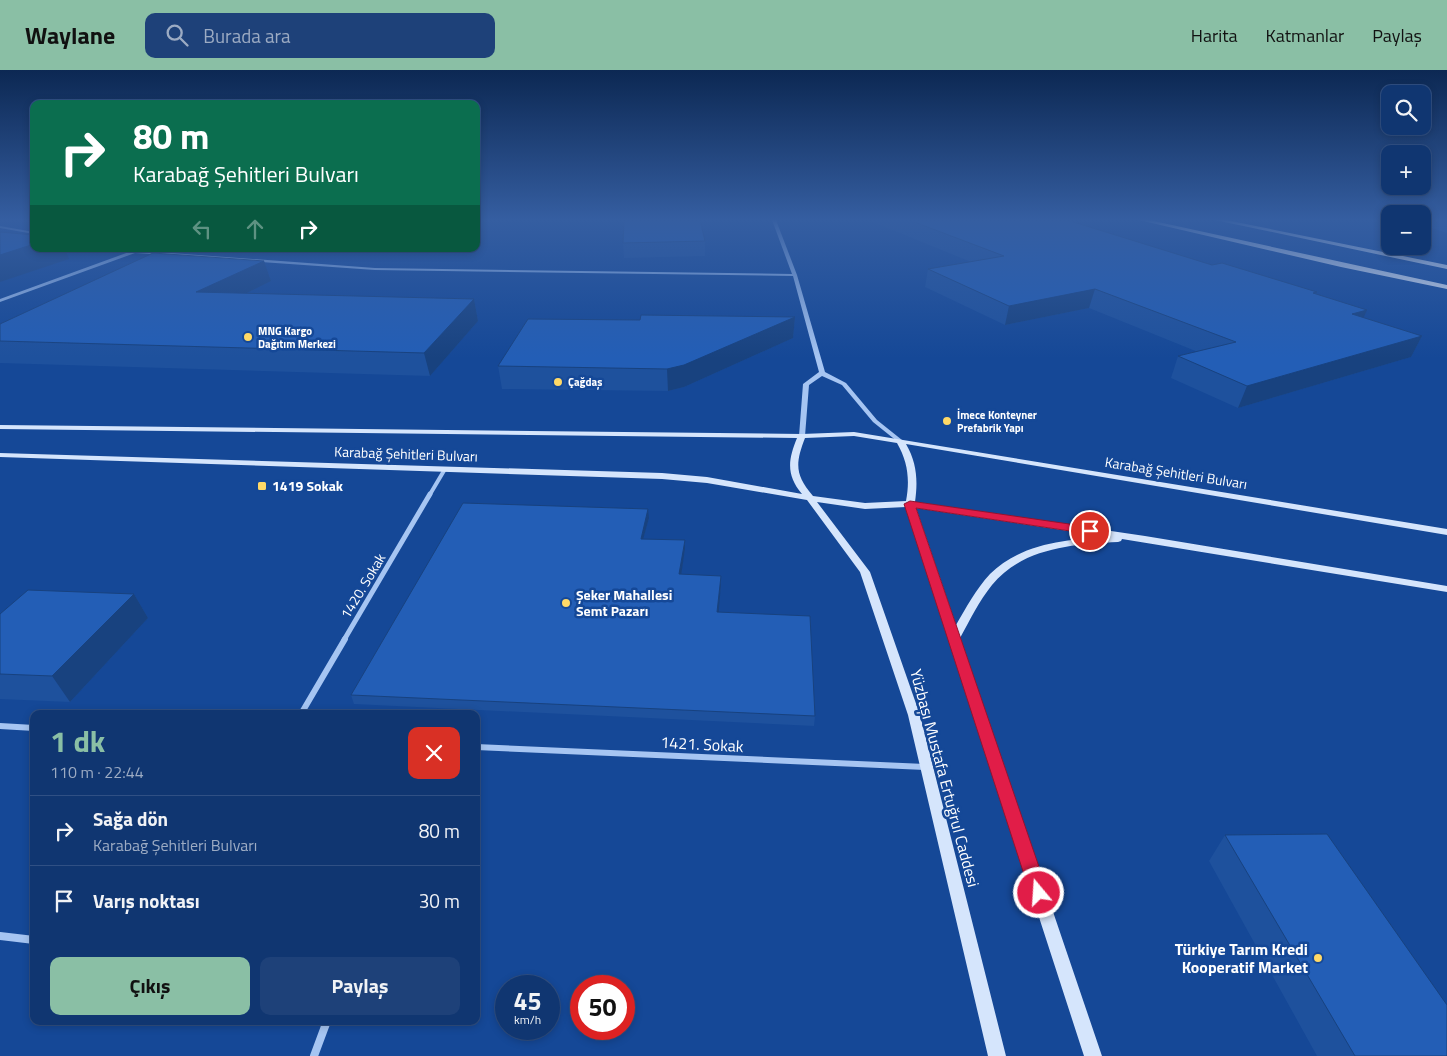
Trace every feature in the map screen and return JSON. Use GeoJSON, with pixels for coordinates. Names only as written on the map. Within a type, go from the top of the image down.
{"type":"FeatureCollection","features":[{"type":"Feature","properties":{"kind":"highway"},"geometry":{"type":"LineString","coordinates":[[1346,266],[1447,287]]}},
{"type":"Feature","properties":{"kind":"main road","name":"Karabağ Şehitleri Bulvarı"},"geometry":{"type":"LineString","coordinates":[[0,426],[802,436],[854,434],[1447,532]]}},
{"type":"Feature","properties":{"kind":"main road"},"geometry":{"type":"LineString","coordinates":[[802,436],[796,451],[794,473],[798,484],[810,498]]}},
{"type":"Feature","properties":{"kind":"main road"},"geometry":{"type":"LineString","coordinates":[[900,441],[911,461],[914,481],[910,504],[1093,1056]]}},
{"type":"Feature","properties":{"kind":"main road","name":"Karabağ Şehitleri Bulvarı"},"geometry":{"type":"LineString","coordinates":[[0,455],[662,476],[707,480],[866,506],[910,504],[1145,539],[1447,589]]}},
{"type":"Feature","properties":{"kind":"main road","name":"Yüzbaşı Mustafa Ertuğrul Caddesi"},"geometry":{"type":"LineString","coordinates":[[810,498],[865,572],[914,715],[997,1056]]}},
{"type":"Feature","properties":{"kind":"main road"},"geometry":{"type":"LineString","coordinates":[[954,638],[984,589],[1001,570],[1027,554],[1057,544],[1091,540],[1145,539]]}},
{"type":"Feature","properties":{"kind":"street"},"geometry":{"type":"LineString","coordinates":[[0,301],[96,266]]}},
{"type":"Feature","properties":{"kind":"street"},"geometry":{"type":"LineString","coordinates":[[333,266],[375,269],[795,275]]}},
{"type":"Feature","properties":{"kind":"street"},"geometry":{"type":"LineString","coordinates":[[792,266],[822,373],[844,384],[875,421],[900,441]]}},
{"type":"Feature","properties":{"kind":"street"},"geometry":{"type":"LineString","coordinates":[[802,436],[806,384],[822,373]]}},
{"type":"Feature","properties":{"kind":"street","name":"1420. Sokak"},"geometry":{"type":"LineString","coordinates":[[303,710],[445,469]]}},
{"type":"Feature","properties":{"kind":"street"},"geometry":{"type":"LineString","coordinates":[[0,726],[30,728]]}},
{"type":"Feature","properties":{"kind":"street","name":"1421. Sokak"},"geometry":{"type":"LineString","coordinates":[[480,748],[927,767]]}},
{"type":"Feature","properties":{"kind":"street"},"geometry":{"type":"LineString","coordinates":[[0,936],[30,940]]}},
{"type":"Feature","properties":{"kind":"street"},"geometry":{"type":"LineString","coordinates":[[314,1056],[326,1025]]}},
{"type":"Feature","properties":{"kind":"building"},"geometry":{"type":"Polygon","coordinates":[[[125,266],[253,266],[196,292],[474,299],[424,353],[0,341],[0,324],[125,266]]]}},
{"type":"Feature","properties":{"kind":"building"},"geometry":{"type":"Polygon","coordinates":[[[945,266],[1232,266],[1317,292],[1313,293],[1367,310],[1352,314],[1422,336],[1247,386],[1178,356],[1236,342],[1095,289],[1009,306],[928,269],[945,266]]]}},
{"type":"Feature","properties":{"kind":"building"},"geometry":{"type":"Polygon","coordinates":[[[641,315],[795,317],[684,365],[667,369],[498,366],[528,319],[640,320],[641,315]]]}},
{"type":"Feature","properties":{"kind":"building","name":"Şeker Mahallesi Semt Pazarı"},"geometry":{"type":"Polygon","coordinates":[[[463,503],[648,509],[641,539],[685,540],[679,574],[721,576],[717,612],[810,616],[815,716],[351,695],[463,503]]]}},
{"type":"Feature","properties":{"kind":"building"},"geometry":{"type":"Polygon","coordinates":[[[28,590],[134,594],[52,676],[0,674],[0,614],[28,590]]]}},
{"type":"Feature","properties":{"kind":"building"},"geometry":{"type":"Polygon","coordinates":[[[1327,834],[1447,1005],[1447,1056],[1355,1056],[1225,835],[1327,834]]]}},
{"type":"Feature","properties":{"kind":"place","name":"MNG Kargo Dağıtım Merkezi"},"geometry":{"type":"Point","coordinates":[248,337]}},
{"type":"Feature","properties":{"kind":"place","name":"Çağdaş"},"geometry":{"type":"Point","coordinates":[558,382]}},
{"type":"Feature","properties":{"kind":"place","name":"İmece Konteyner Prefabrik Yapı"},"geometry":{"type":"Point","coordinates":[947,421]}},
{"type":"Feature","properties":{"kind":"place","name":"1419 Sokak"},"geometry":{"type":"Point","coordinates":[262,486]}},
{"type":"Feature","properties":{"kind":"place","name":"Şeker Mahallesi Semt Pazarı"},"geometry":{"type":"Point","coordinates":[566,603]}},
{"type":"Feature","properties":{"kind":"place","name":"Türkiye Tarım Kredi Kooperatif Market"},"geometry":{"type":"Point","coordinates":[1318,958]}},
{"type":"Feature","properties":{"kind":"route"},"geometry":{"type":"LineString","coordinates":[[1039,893],[910,504],[1090,531]]}}]}
